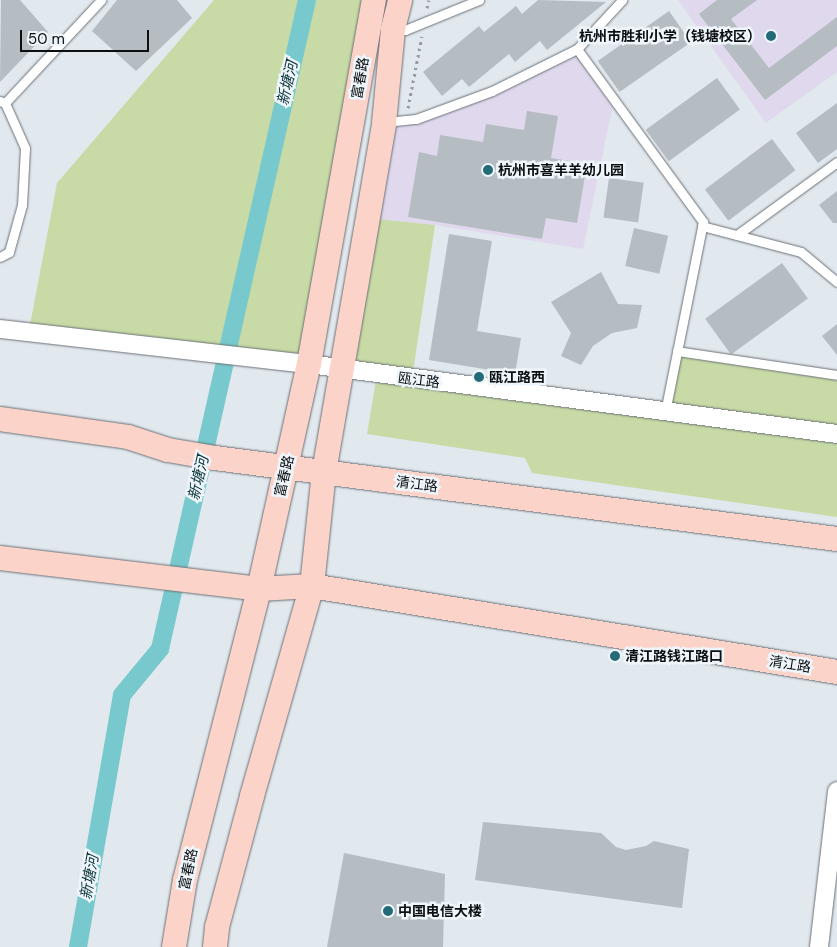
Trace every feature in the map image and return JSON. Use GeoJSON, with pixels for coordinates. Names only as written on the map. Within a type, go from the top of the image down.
{"type":"FeatureCollection","features":[{"type":"Feature","properties":{"kind":"main road","name":"富春路"},"geometry":{"type":"LineString","coordinates":[[174,947],[185,880],[259,589],[309,364],[374,0]]}},
{"type":"Feature","properties":{"kind":"main road","name":"富春路"},"geometry":{"type":"LineString","coordinates":[[215,947],[217,927],[252,796],[312,586],[324,472],[340,370],[384,123],[393,29],[400,0]]}},
{"type":"Feature","properties":{"kind":"main road","name":"清江路"},"geometry":{"type":"LineString","coordinates":[[0,419],[128,437],[168,450],[204,456],[837,539]]}},
{"type":"Feature","properties":{"kind":"main road","name":"清江路"},"geometry":{"type":"LineString","coordinates":[[0,558],[259,589],[312,586],[837,672]]}},
{"type":"Feature","properties":{"kind":"street","name":"瓯江路"},"geometry":{"type":"LineString","coordinates":[[0,329],[309,364],[340,370],[837,434]]}},
{"type":"Feature","properties":{"kind":"street"},"geometry":{"type":"LineString","coordinates":[[819,947],[837,790]]}},
{"type":"Feature","properties":{"kind":"lane"},"geometry":{"type":"LineString","coordinates":[[0,257],[9,252],[22,204],[25,148],[2,102],[101,0]]}},
{"type":"Feature","properties":{"kind":"lane"},"geometry":{"type":"LineString","coordinates":[[393,29],[405,30],[479,0]]}},
{"type":"Feature","properties":{"kind":"lane"},"geometry":{"type":"LineString","coordinates":[[384,123],[416,119],[492,91],[577,49],[622,0]]}},
{"type":"Feature","properties":{"kind":"lane"},"geometry":{"type":"LineString","coordinates":[[577,49],[703,222],[665,412]]}},
{"type":"Feature","properties":{"kind":"lane"},"geometry":{"type":"LineString","coordinates":[[737,235],[837,162]]}},
{"type":"Feature","properties":{"kind":"lane"},"geometry":{"type":"LineString","coordinates":[[702,226],[801,252],[837,282]]}},
{"type":"Feature","properties":{"kind":"lane"},"geometry":{"type":"LineString","coordinates":[[677,351],[837,375]]}},
{"type":"Feature","properties":{"kind":"shaded area","name":"杭州市胜利小学（钱塘校区）"},"geometry":{"type":"Polygon","coordinates":[[[678,0],[837,0],[837,72],[766,123],[678,0]]]}},
{"type":"Feature","properties":{"kind":"shaded area","name":"杭州市喜羊羊幼儿园"},"geometry":{"type":"Polygon","coordinates":[[[577,49],[614,100],[583,249],[435,225],[368,218],[384,123],[416,119],[492,91],[577,49]]]}},
{"type":"Feature","properties":{"kind":"green space"},"geometry":{"type":"Polygon","coordinates":[[[214,0],[363,0],[301,356],[30,325],[57,183],[214,0]]]}},
{"type":"Feature","properties":{"kind":"green space"},"geometry":{"type":"Polygon","coordinates":[[[368,218],[435,225],[412,379],[665,412],[677,351],[837,375],[837,517],[532,473],[525,458],[367,434],[377,375],[340,370],[368,218]]]}},
{"type":"Feature","properties":{"kind":"building"},"geometry":{"type":"Polygon","coordinates":[[[1,0],[20,0],[48,32],[0,82],[1,0]]]}},
{"type":"Feature","properties":{"kind":"building"},"geometry":{"type":"Polygon","coordinates":[[[117,0],[177,0],[192,18],[136,71],[92,31],[117,0]]]}},
{"type":"Feature","properties":{"kind":"building"},"geometry":{"type":"Polygon","coordinates":[[[538,0],[606,2],[547,50],[540,41],[515,62],[509,54],[469,87],[462,79],[442,96],[423,72],[479,26],[484,32],[516,6],[522,14],[538,0]]]}},
{"type":"Feature","properties":{"kind":"building"},"geometry":{"type":"Polygon","coordinates":[[[717,0],[757,0],[731,19],[769,68],[837,17],[837,46],[765,100],[699,14],[717,0]]]}},
{"type":"Feature","properties":{"kind":"building"},"geometry":{"type":"Polygon","coordinates":[[[669,11],[691,42],[620,92],[598,61],[669,11]]]}},
{"type":"Feature","properties":{"kind":"building"},"geometry":{"type":"Polygon","coordinates":[[[717,78],[740,110],[669,161],[646,130],[717,78]]]}},
{"type":"Feature","properties":{"kind":"building"},"geometry":{"type":"Polygon","coordinates":[[[837,103],[837,149],[818,163],[796,133],[837,103]]]}},
{"type":"Feature","properties":{"kind":"building"},"geometry":{"type":"Polygon","coordinates":[[[527,111],[558,116],[551,158],[587,164],[577,223],[546,218],[542,239],[408,217],[419,152],[437,156],[440,135],[483,142],[486,124],[524,130],[527,111]]]}},
{"type":"Feature","properties":{"kind":"building"},"geometry":{"type":"Polygon","coordinates":[[[772,139],[795,170],[728,221],[705,190],[772,139]]]}},
{"type":"Feature","properties":{"kind":"building"},"geometry":{"type":"Polygon","coordinates":[[[609,178],[644,183],[638,222],[603,218],[609,178]]]}},
{"type":"Feature","properties":{"kind":"building"},"geometry":{"type":"Polygon","coordinates":[[[837,191],[837,223],[833,223],[819,205],[837,191]]]}},
{"type":"Feature","properties":{"kind":"building"},"geometry":{"type":"Polygon","coordinates":[[[634,228],[668,236],[659,274],[625,266],[634,228]]]}},
{"type":"Feature","properties":{"kind":"building"},"geometry":{"type":"Polygon","coordinates":[[[449,234],[492,241],[477,331],[521,338],[515,374],[429,360],[449,234]]]}},
{"type":"Feature","properties":{"kind":"building"},"geometry":{"type":"Polygon","coordinates":[[[782,263],[808,299],[731,354],[705,319],[782,263]]]}},
{"type":"Feature","properties":{"kind":"building"},"geometry":{"type":"Polygon","coordinates":[[[601,272],[618,304],[642,305],[637,328],[612,333],[593,346],[581,365],[561,356],[571,333],[551,302],[601,272]]]}},
{"type":"Feature","properties":{"kind":"building"},"geometry":{"type":"Polygon","coordinates":[[[837,324],[837,355],[822,336],[837,324]]]}},
{"type":"Feature","properties":{"kind":"building"},"geometry":{"type":"Polygon","coordinates":[[[483,822],[601,833],[616,847],[626,850],[646,846],[654,841],[689,849],[682,908],[475,880],[483,822]]]}},
{"type":"Feature","properties":{"kind":"building","name":"中国电信大楼"},"geometry":{"type":"Polygon","coordinates":[[[344,853],[445,874],[443,947],[327,947],[344,853]]]}},
{"type":"Feature","properties":{"kind":"waterway","name":"新塘河"},"geometry":{"type":"LineString","coordinates":[[78,947],[122,695],[160,649],[307,0]]}},
{"type":"Feature","properties":{"kind":"place","name":"杭州市胜利小学（钱塘校区）"},"geometry":{"type":"Point","coordinates":[771,36]}},
{"type":"Feature","properties":{"kind":"place","name":"杭州市喜羊羊幼儿园"},"geometry":{"type":"Point","coordinates":[488,170]}},
{"type":"Feature","properties":{"kind":"place","name":"瓯江路西"},"geometry":{"type":"Point","coordinates":[479,377]}},
{"type":"Feature","properties":{"kind":"place","name":"清江路钱江路口"},"geometry":{"type":"Point","coordinates":[615,656]}},
{"type":"Feature","properties":{"kind":"place","name":"中国电信大楼"},"geometry":{"type":"Point","coordinates":[388,911]}}]}
